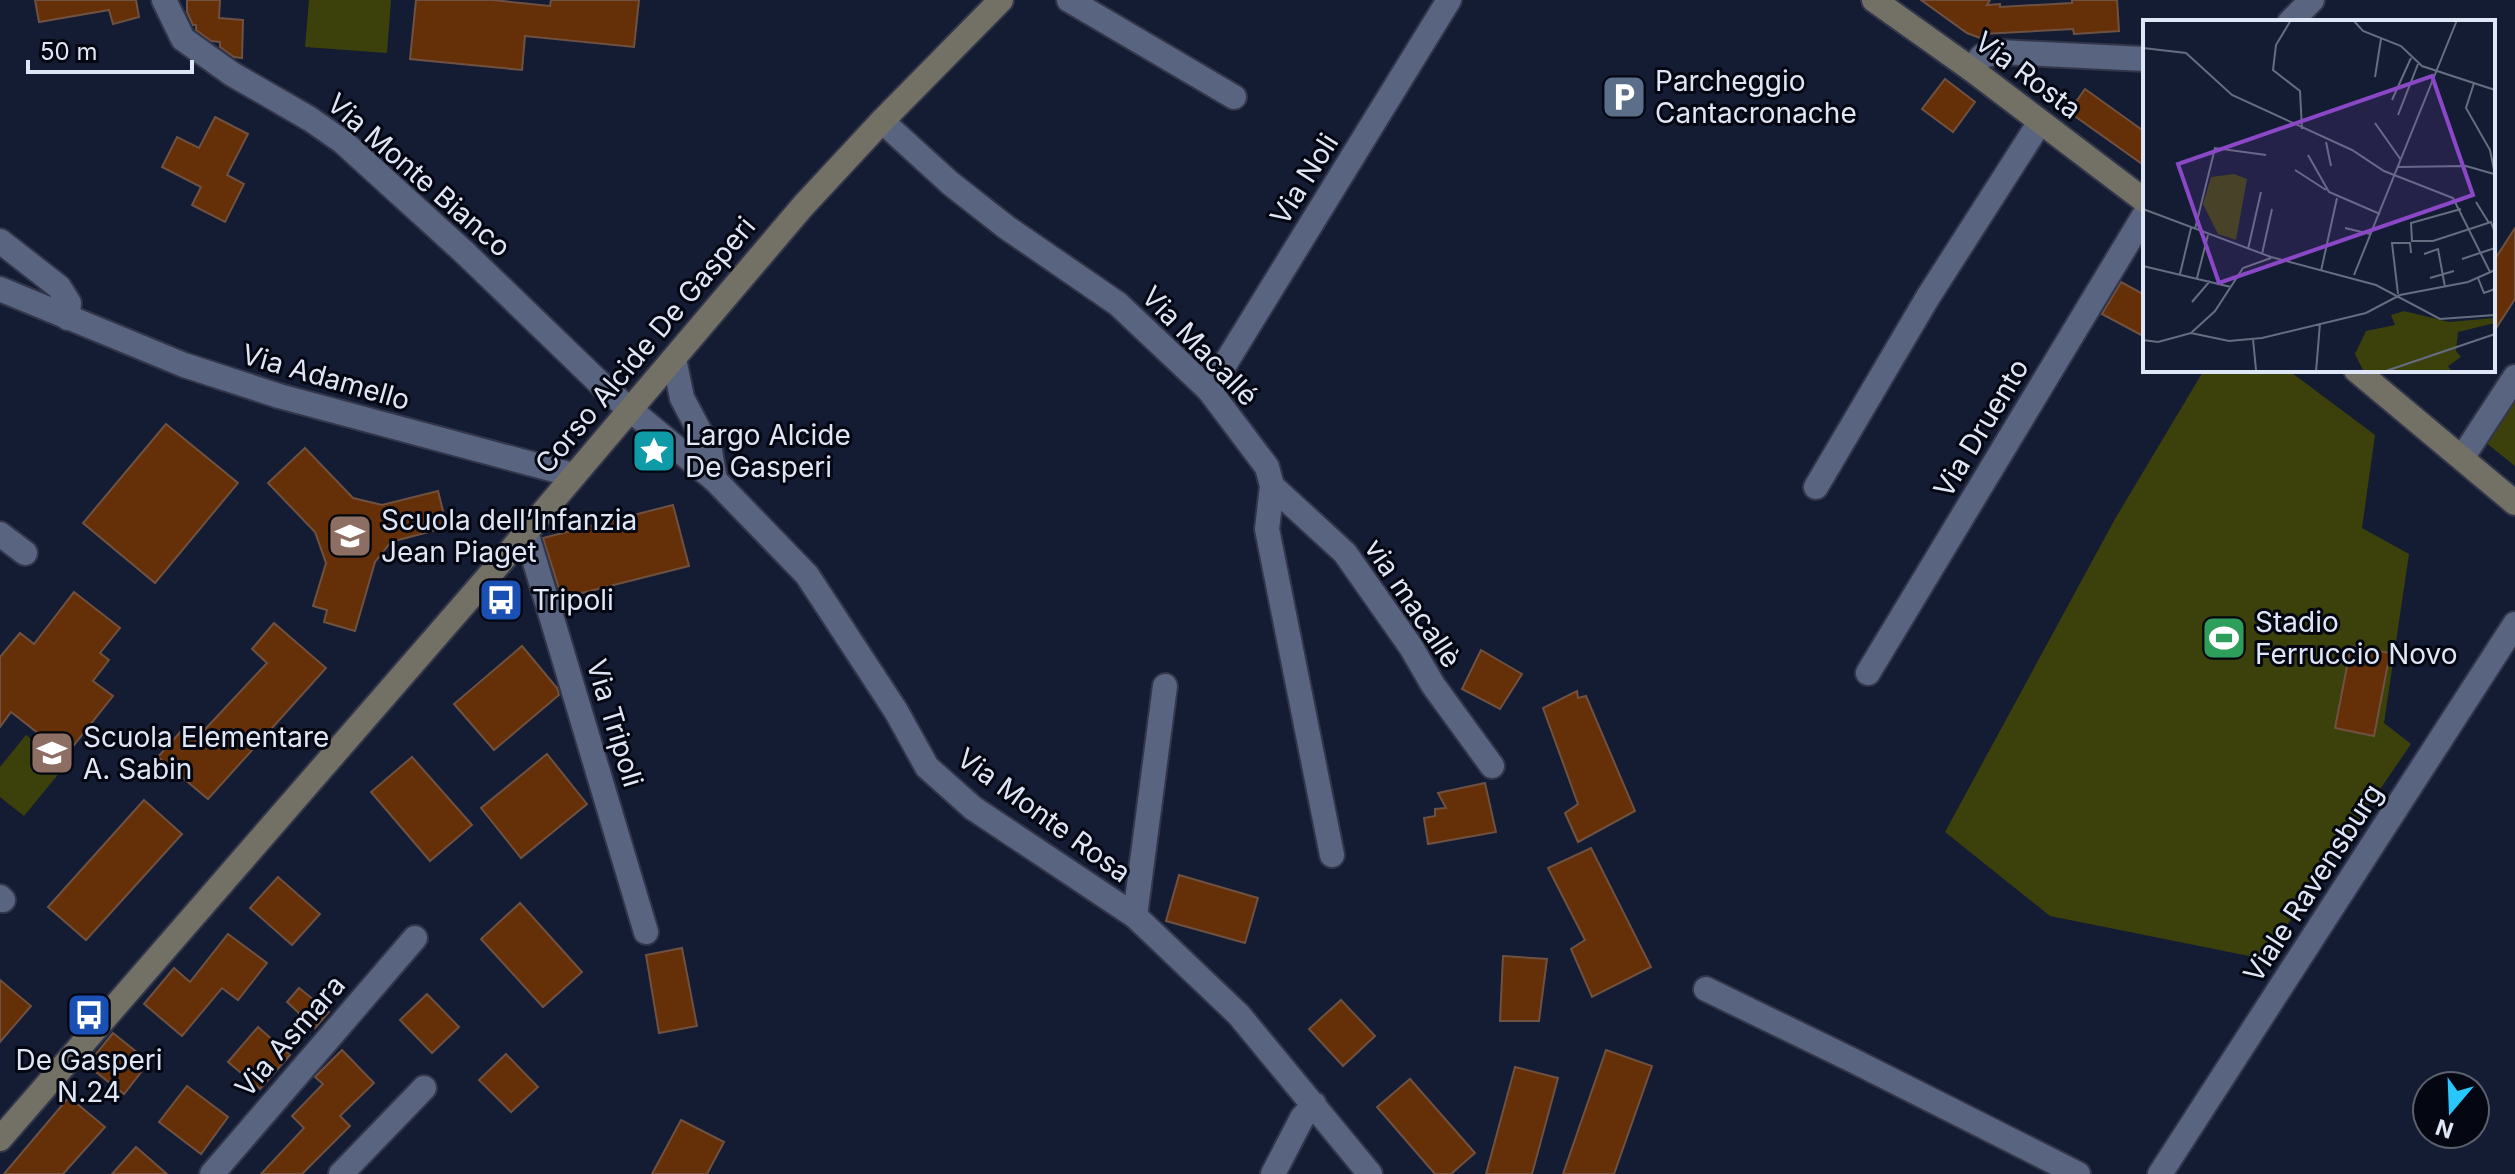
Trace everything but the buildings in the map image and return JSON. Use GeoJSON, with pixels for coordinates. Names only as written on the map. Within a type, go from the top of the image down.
{"type":"FeatureCollection","features":[{"type":"Feature","properties":{"kind":"street","name":"Via Monte Bianco"},"geometry":{"type":"LineString","coordinates":[[164,0],[183,39],[232,74],[343,142],[630,409]]}},
{"type":"Feature","properties":{"kind":"street","name":"Corso Alcide De Gasperi"},"geometry":{"type":"LineString","coordinates":[[0,1139],[526,532],[803,206],[1001,0]]}},
{"type":"Feature","properties":{"kind":"street"},"geometry":{"type":"LineString","coordinates":[[1069,0],[1234,97]]}},
{"type":"Feature","properties":{"kind":"street","name":"Via Noli"},"geometry":{"type":"LineString","coordinates":[[1209,390],[1449,0]]}},
{"type":"Feature","properties":{"kind":"street","name":"Via Rosta"},"geometry":{"type":"LineString","coordinates":[[1874,0],[2143,199]]}},
{"type":"Feature","properties":{"kind":"street"},"geometry":{"type":"LineString","coordinates":[[2292,20],[2312,0]]}},
{"type":"Feature","properties":{"kind":"street"},"geometry":{"type":"LineString","coordinates":[[1971,69],[1982,56],[2000,52],[2143,59]]}},
{"type":"Feature","properties":{"kind":"street","name":"Via Macallé"},"geometry":{"type":"LineString","coordinates":[[882,121],[950,183],[1006,227],[1118,304],[1209,390],[1267,467],[1272,486]]}},
{"type":"Feature","properties":{"kind":"street"},"geometry":{"type":"LineString","coordinates":[[1816,487],[1928,297],[2040,122]]}},
{"type":"Feature","properties":{"kind":"street","name":"Via Druento"},"geometry":{"type":"LineString","coordinates":[[1868,673],[2143,217]]}},
{"type":"Feature","properties":{"kind":"street"},"geometry":{"type":"LineString","coordinates":[[0,241],[59,287],[69,303],[68,318]]}},
{"type":"Feature","properties":{"kind":"street","name":"Via Adamello"},"geometry":{"type":"LineString","coordinates":[[0,289],[184,365],[279,396],[573,475]]}},
{"type":"Feature","properties":{"kind":"street"},"geometry":{"type":"LineString","coordinates":[[674,359],[682,398],[710,451],[715,480]]}},
{"type":"Feature","properties":{"kind":"street"},"geometry":{"type":"LineString","coordinates":[[2358,372],[2515,503]]}},
{"type":"Feature","properties":{"kind":"street"},"geometry":{"type":"LineString","coordinates":[[2462,458],[2515,377]]}},
{"type":"Feature","properties":{"kind":"street"},"geometry":{"type":"LineString","coordinates":[[630,409],[715,480]]}},
{"type":"Feature","properties":{"kind":"street","name":"Via Monte Rosa"},"geometry":{"type":"LineString","coordinates":[[715,480],[807,575],[896,711],[927,767],[973,808],[1135,916],[1239,1015],[1370,1174]]}},
{"type":"Feature","properties":{"kind":"street"},"geometry":{"type":"LineString","coordinates":[[1272,486],[1267,529],[1332,855]]}},
{"type":"Feature","properties":{"kind":"street","name":"via macallè"},"geometry":{"type":"LineString","coordinates":[[1272,486],[1345,553],[1411,647],[1433,685],[1492,766]]}},
{"type":"Feature","properties":{"kind":"street","name":"Via Tripoli"},"geometry":{"type":"LineString","coordinates":[[526,532],[646,932]]}},
{"type":"Feature","properties":{"kind":"street"},"geometry":{"type":"LineString","coordinates":[[0,534],[25,553]]}},
{"type":"Feature","properties":{"kind":"street","name":"Viale Ravensburg"},"geometry":{"type":"LineString","coordinates":[[2160,1174],[2515,624]]}},
{"type":"Feature","properties":{"kind":"street"},"geometry":{"type":"LineString","coordinates":[[1135,916],[1165,686]]}},
{"type":"Feature","properties":{"kind":"street","name":"Via Asmara"},"geometry":{"type":"LineString","coordinates":[[212,1174],[415,938]]}},
{"type":"Feature","properties":{"kind":"street"},"geometry":{"type":"LineString","coordinates":[[1706,989],[2078,1174]]}},
{"type":"Feature","properties":{"kind":"street"},"geometry":{"type":"LineString","coordinates":[[341,1174],[424,1088]]}},
{"type":"Feature","properties":{"kind":"street"},"geometry":{"type":"LineString","coordinates":[[1273,1174],[1302,1118],[1314,1104]]}},
{"type":"Feature","properties":{"kind":"green space"},"geometry":{"type":"Polygon","coordinates":[[[309,0],[391,0],[387,53],[305,47],[309,0]]]}},
{"type":"Feature","properties":{"kind":"green space","name":"Stadio Ferruccio Novo"},"geometry":{"type":"Polygon","coordinates":[[[2203,372],[2291,372],[2375,435],[2362,528],[2409,554],[2384,723],[2411,744],[2264,959],[2050,916],[1945,832],[2115,519],[2203,372]]]}},
{"type":"Feature","properties":{"kind":"green space"},"geometry":{"type":"Polygon","coordinates":[[[2515,400],[2515,466],[2485,442],[2515,400]]]}},
{"type":"Feature","properties":{"kind":"green space"},"geometry":{"type":"Polygon","coordinates":[[[26,735],[65,766],[24,816],[0,797],[0,767],[26,735]]]}},
{"type":"Feature","properties":{"kind":"place","name":"Parcheggio Cantacronache"},"geometry":{"type":"Point","coordinates":[1624,97]}},
{"type":"Feature","properties":{"kind":"place","name":"Largo Alcide De Gasperi"},"geometry":{"type":"Point","coordinates":[654,451]}},
{"type":"Feature","properties":{"kind":"place","name":"Scuola dell’Infanzia Jean Piaget"},"geometry":{"type":"Point","coordinates":[350,536]}},
{"type":"Feature","properties":{"kind":"place","name":"Tripoli"},"geometry":{"type":"Point","coordinates":[501,600]}},
{"type":"Feature","properties":{"kind":"place","name":"Stadio Ferruccio Novo"},"geometry":{"type":"Point","coordinates":[2224,638]}},
{"type":"Feature","properties":{"kind":"place","name":"Scuola Elementare A. Sabin"},"geometry":{"type":"Point","coordinates":[52,753]}},
{"type":"Feature","properties":{"kind":"place","name":"De Gasperi N.24"},"geometry":{"type":"Point","coordinates":[89,1015]}}]}
